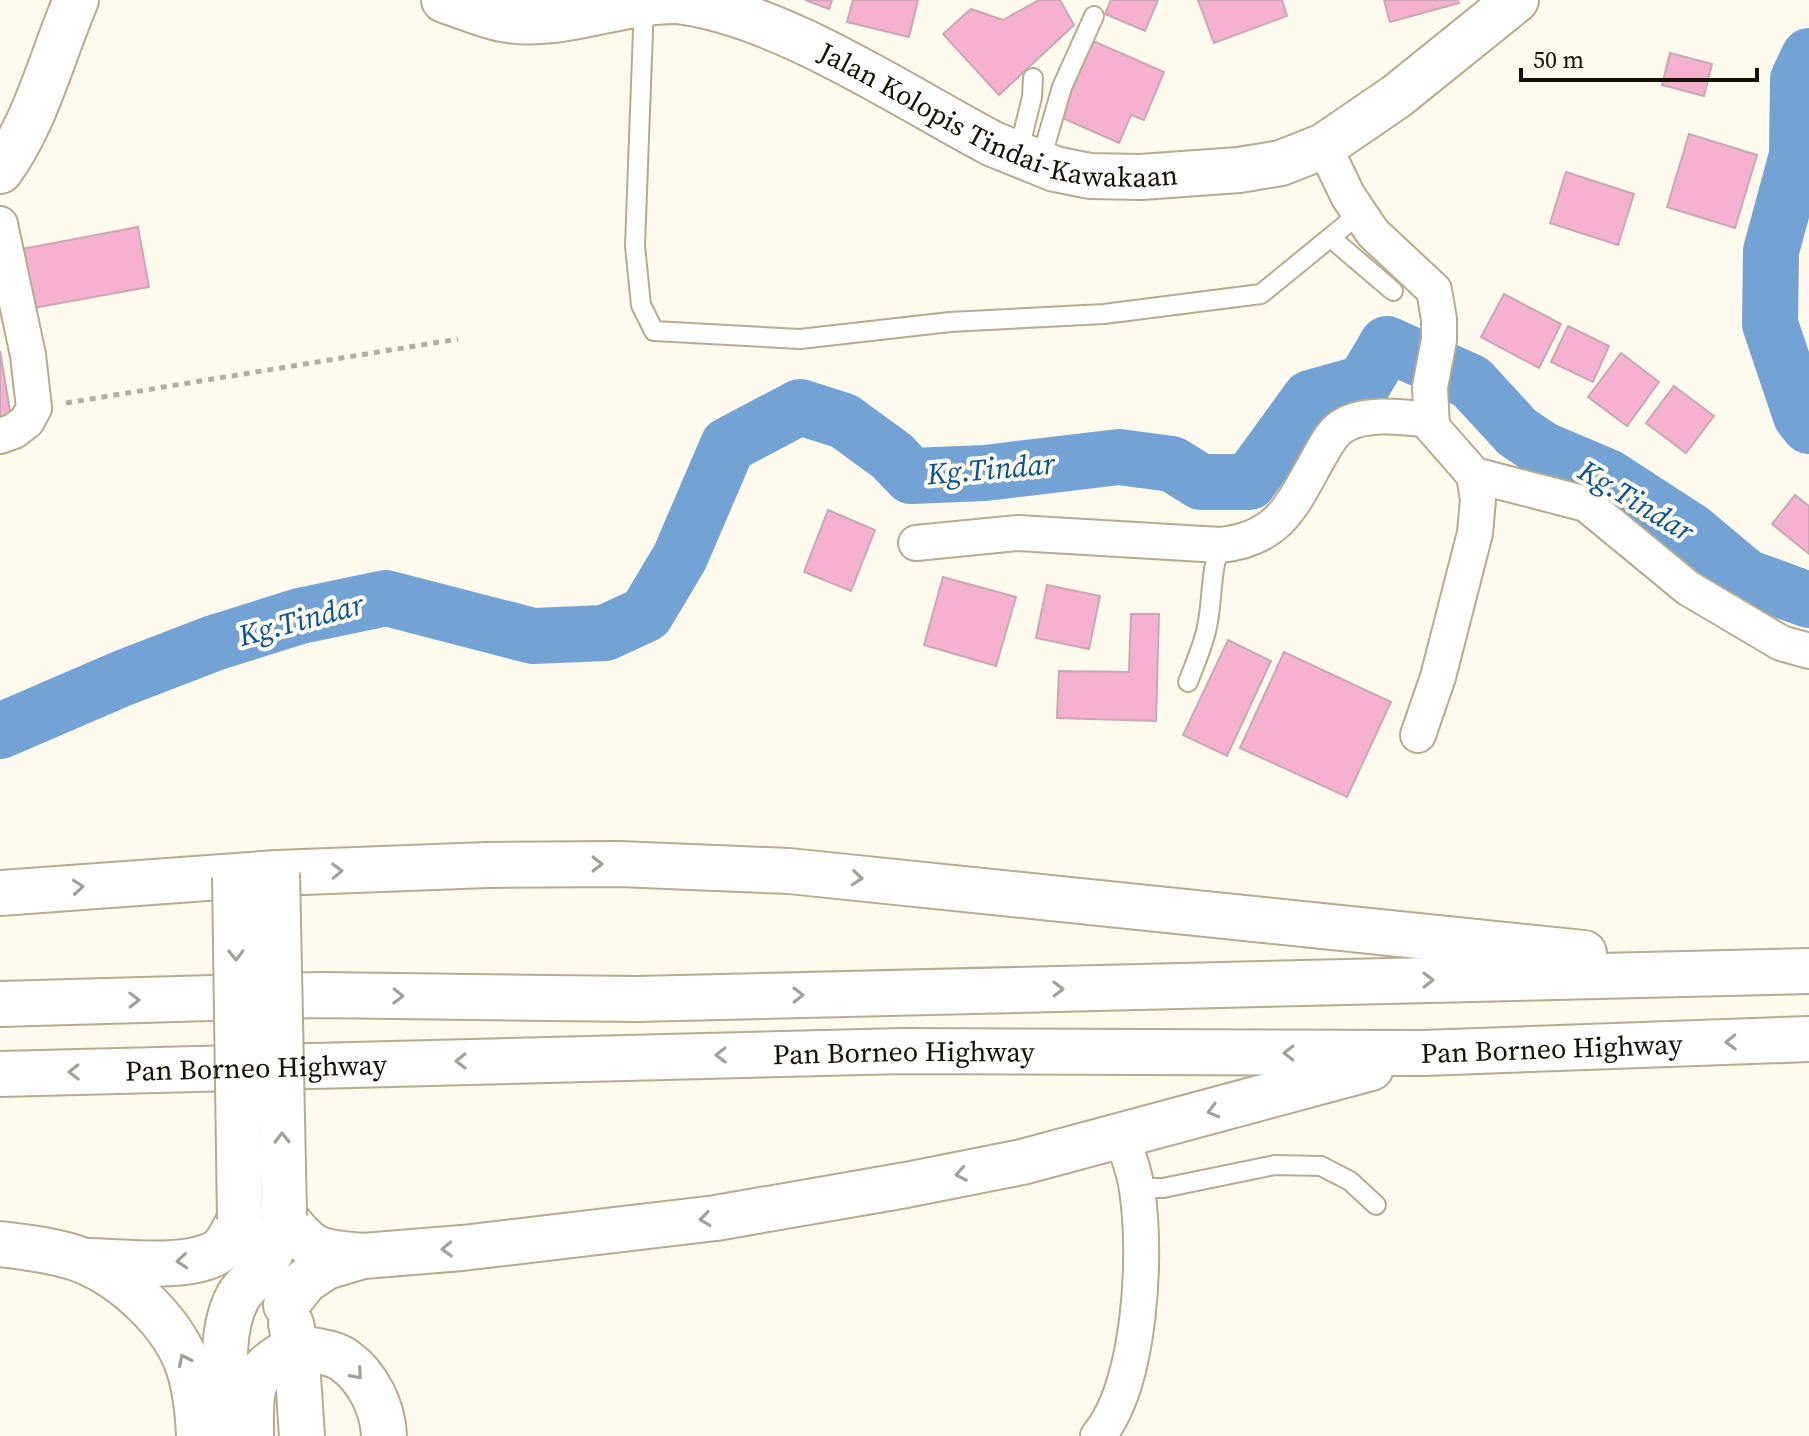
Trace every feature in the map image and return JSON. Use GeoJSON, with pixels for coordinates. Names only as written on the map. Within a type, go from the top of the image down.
{"type":"FeatureCollection","features":[{"type":"Feature","properties":{"kind":"main road"},"geometry":{"type":"LineString","coordinates":[[0,171],[16,149],[31,117],[76,0]]}},
{"type":"Feature","properties":{"kind":"main road","name":"Jalan Kolopis Tindai-Kawakaan"},"geometry":{"type":"LineString","coordinates":[[444,0],[503,19],[535,20],[617,4],[675,1],[724,5],[825,54],[993,144],[1029,159],[1090,176],[1141,177],[1239,170],[1281,163],[1324,146],[1397,96],[1516,0]]}},
{"type":"Feature","properties":{"kind":"main road"},"geometry":{"type":"LineString","coordinates":[[0,893],[256,875],[487,865],[619,864],[789,871],[1790,972]]}},
{"type":"Feature","properties":{"kind":"main road"},"geometry":{"type":"LineString","coordinates":[[228,1436],[228,1326],[239,1296],[276,1246],[284,1216],[256,875]]}},
{"type":"Feature","properties":{"kind":"main road"},"geometry":{"type":"LineString","coordinates":[[256,875],[240,1219],[259,1272],[286,1305],[296,1347],[302,1436]]}},
{"type":"Feature","properties":{"kind":"main road"},"geometry":{"type":"LineString","coordinates":[[0,1004],[320,995],[636,999],[1790,972]]}},
{"type":"Feature","properties":{"kind":"main road","name":"Pan Borneo Highway"},"geometry":{"type":"LineString","coordinates":[[0,1074],[903,1051],[1423,1053],[1809,1039]]}},
{"type":"Feature","properties":{"kind":"main road"},"geometry":{"type":"LineString","coordinates":[[284,1216],[308,1245],[322,1252],[363,1256],[462,1248],[716,1218],[1008,1165],[1423,1053]]}},
{"type":"Feature","properties":{"kind":"main road"},"geometry":{"type":"LineString","coordinates":[[0,1244],[84,1261],[198,1260],[216,1254],[228,1242],[240,1219]]}},
{"type":"Feature","properties":{"kind":"main road"},"geometry":{"type":"LineString","coordinates":[[286,1305],[305,1281],[326,1267],[363,1256]]}},
{"type":"Feature","properties":{"kind":"main road"},"geometry":{"type":"LineString","coordinates":[[84,1261],[131,1288],[165,1325],[188,1366],[197,1402],[199,1436]]}},
{"type":"Feature","properties":{"kind":"main road"},"geometry":{"type":"LineString","coordinates":[[251,1436],[251,1394],[257,1376],[271,1361],[296,1347],[342,1358],[363,1378],[383,1415],[384,1436]]}},
{"type":"Feature","properties":{"kind":"street"},"geometry":{"type":"LineString","coordinates":[[1324,146],[1359,214],[1373,233],[1434,290],[1439,340],[1431,403],[1432,427],[1474,475],[1478,500],[1475,533],[1438,677],[1418,735]]}},
{"type":"Feature","properties":{"kind":"street"},"geometry":{"type":"LineString","coordinates":[[0,224],[28,355],[34,408],[27,421],[14,431],[0,436]]}},
{"type":"Feature","properties":{"kind":"street"},"geometry":{"type":"LineString","coordinates":[[916,543],[1018,533],[1220,545],[1240,543],[1258,537],[1279,522],[1329,439],[1341,427],[1431,403]]}},
{"type":"Feature","properties":{"kind":"street"},"geometry":{"type":"LineString","coordinates":[[1474,475],[1586,504],[1688,588],[1781,643],[1809,651]]}},
{"type":"Feature","properties":{"kind":"street"},"geometry":{"type":"LineString","coordinates":[[1098,1436],[1109,1424],[1122,1391],[1133,1344],[1143,1264],[1137,1188],[1122,1136]]}},
{"type":"Feature","properties":{"kind":"lane"},"geometry":{"type":"LineString","coordinates":[[617,4],[641,305],[654,331],[800,339],[950,322],[1104,314],[1261,294],[1359,214]]}},
{"type":"Feature","properties":{"kind":"lane"},"geometry":{"type":"LineString","coordinates":[[1029,159],[1094,16]]}},
{"type":"Feature","properties":{"kind":"lane"},"geometry":{"type":"LineString","coordinates":[[1029,159],[1033,78]]}},
{"type":"Feature","properties":{"kind":"lane"},"geometry":{"type":"LineString","coordinates":[[1331,238],[1393,291]]}},
{"type":"Feature","properties":{"kind":"lane"},"geometry":{"type":"LineString","coordinates":[[1188,682],[1206,630],[1212,568],[1220,545]]}},
{"type":"Feature","properties":{"kind":"lane"},"geometry":{"type":"LineString","coordinates":[[1137,1188],[1163,1188],[1275,1165],[1321,1166],[1350,1181],[1376,1205]]}},
{"type":"Feature","properties":{"kind":"path"},"geometry":{"type":"LineString","coordinates":[[34,408],[458,339]]}},
{"type":"Feature","properties":{"kind":"building"},"geometry":{"type":"Polygon","coordinates":[[[805,0],[832,0],[829,9],[805,0]]]}},
{"type":"Feature","properties":{"kind":"building"},"geometry":{"type":"Polygon","coordinates":[[[853,0],[918,0],[909,37],[847,22],[853,0]]]}},
{"type":"Feature","properties":{"kind":"building"},"geometry":{"type":"Polygon","coordinates":[[[1039,0],[1060,0],[1074,25],[999,95],[943,34],[971,9],[1003,20],[1039,0]]]}},
{"type":"Feature","properties":{"kind":"building"},"geometry":{"type":"Polygon","coordinates":[[[1111,0],[1158,0],[1145,31],[1105,14],[1111,0]]]}},
{"type":"Feature","properties":{"kind":"building"},"geometry":{"type":"Polygon","coordinates":[[[1198,0],[1282,0],[1287,16],[1214,43],[1198,0]]]}},
{"type":"Feature","properties":{"kind":"building"},"geometry":{"type":"Polygon","coordinates":[[[1384,0],[1458,0],[1459,3],[1390,22],[1384,0]]]}},
{"type":"Feature","properties":{"kind":"building"},"geometry":{"type":"Polygon","coordinates":[[[1093,41],[1164,72],[1144,120],[1131,115],[1119,143],[1060,117],[1093,41]]]}},
{"type":"Feature","properties":{"kind":"building"},"geometry":{"type":"Polygon","coordinates":[[[1670,53],[1712,64],[1704,96],[1662,85],[1670,53]]]}},
{"type":"Feature","properties":{"kind":"building"},"geometry":{"type":"Polygon","coordinates":[[[1689,134],[1757,155],[1735,228],[1667,207],[1689,134]]]}},
{"type":"Feature","properties":{"kind":"building"},"geometry":{"type":"Polygon","coordinates":[[[1566,172],[1634,194],[1618,245],[1550,223],[1566,172]]]}},
{"type":"Feature","properties":{"kind":"building"},"geometry":{"type":"Polygon","coordinates":[[[138,227],[149,287],[33,308],[22,249],[138,227]]]}},
{"type":"Feature","properties":{"kind":"building"},"geometry":{"type":"Polygon","coordinates":[[[1504,294],[1561,324],[1539,368],[1481,337],[1504,294]]]}},
{"type":"Feature","properties":{"kind":"building"},"geometry":{"type":"Polygon","coordinates":[[[1568,326],[1609,346],[1593,382],[1551,362],[1568,326]]]}},
{"type":"Feature","properties":{"kind":"building"},"geometry":{"type":"Polygon","coordinates":[[[0,351],[11,417],[0,419],[0,351]]]}},
{"type":"Feature","properties":{"kind":"building"},"geometry":{"type":"Polygon","coordinates":[[[1621,353],[1659,382],[1627,426],[1588,397],[1621,353]]]}},
{"type":"Feature","properties":{"kind":"building"},"geometry":{"type":"Polygon","coordinates":[[[1674,386],[1714,416],[1686,453],[1646,423],[1674,386]]]}},
{"type":"Feature","properties":{"kind":"building"},"geometry":{"type":"Polygon","coordinates":[[[1795,495],[1809,506],[1809,554],[1772,524],[1795,495]]]}},
{"type":"Feature","properties":{"kind":"building"},"geometry":{"type":"Polygon","coordinates":[[[828,510],[875,530],[851,591],[804,572],[828,510]]]}},
{"type":"Feature","properties":{"kind":"building"},"geometry":{"type":"Polygon","coordinates":[[[943,577],[1016,597],[996,666],[924,645],[943,577]]]}},
{"type":"Feature","properties":{"kind":"building"},"geometry":{"type":"Polygon","coordinates":[[[1047,585],[1100,596],[1089,649],[1036,638],[1047,585]]]}},
{"type":"Feature","properties":{"kind":"building"},"geometry":{"type":"Polygon","coordinates":[[[1131,614],[1159,614],[1156,721],[1057,718],[1059,671],[1129,672],[1131,614]]]}},
{"type":"Feature","properties":{"kind":"building"},"geometry":{"type":"Polygon","coordinates":[[[1228,640],[1271,661],[1227,756],[1183,735],[1228,640]]]}},
{"type":"Feature","properties":{"kind":"building"},"geometry":{"type":"Polygon","coordinates":[[[1284,652],[1391,702],[1347,797],[1240,748],[1284,652]]]}},
{"type":"Feature","properties":{"kind":"waterway","name":"Kg.Tindar"},"geometry":{"type":"LineString","coordinates":[[1809,56],[1798,79],[1797,155],[1771,251],[1770,324],[1801,416],[1809,426]]}},
{"type":"Feature","properties":{"kind":"waterway","name":"Kg.Tindar"},"geometry":{"type":"LineString","coordinates":[[0,731],[214,643],[300,616],[386,598],[533,636],[605,633],[646,614],[680,557],[728,445],[800,407],[844,421],[892,456],[911,476],[985,473],[1119,457],[1172,464],[1201,482],[1249,482],[1310,398],[1364,383],[1387,344],[1471,382],[1517,432],[1542,449],[1608,477],[1691,531],[1746,577],[1809,600]]}}]}
